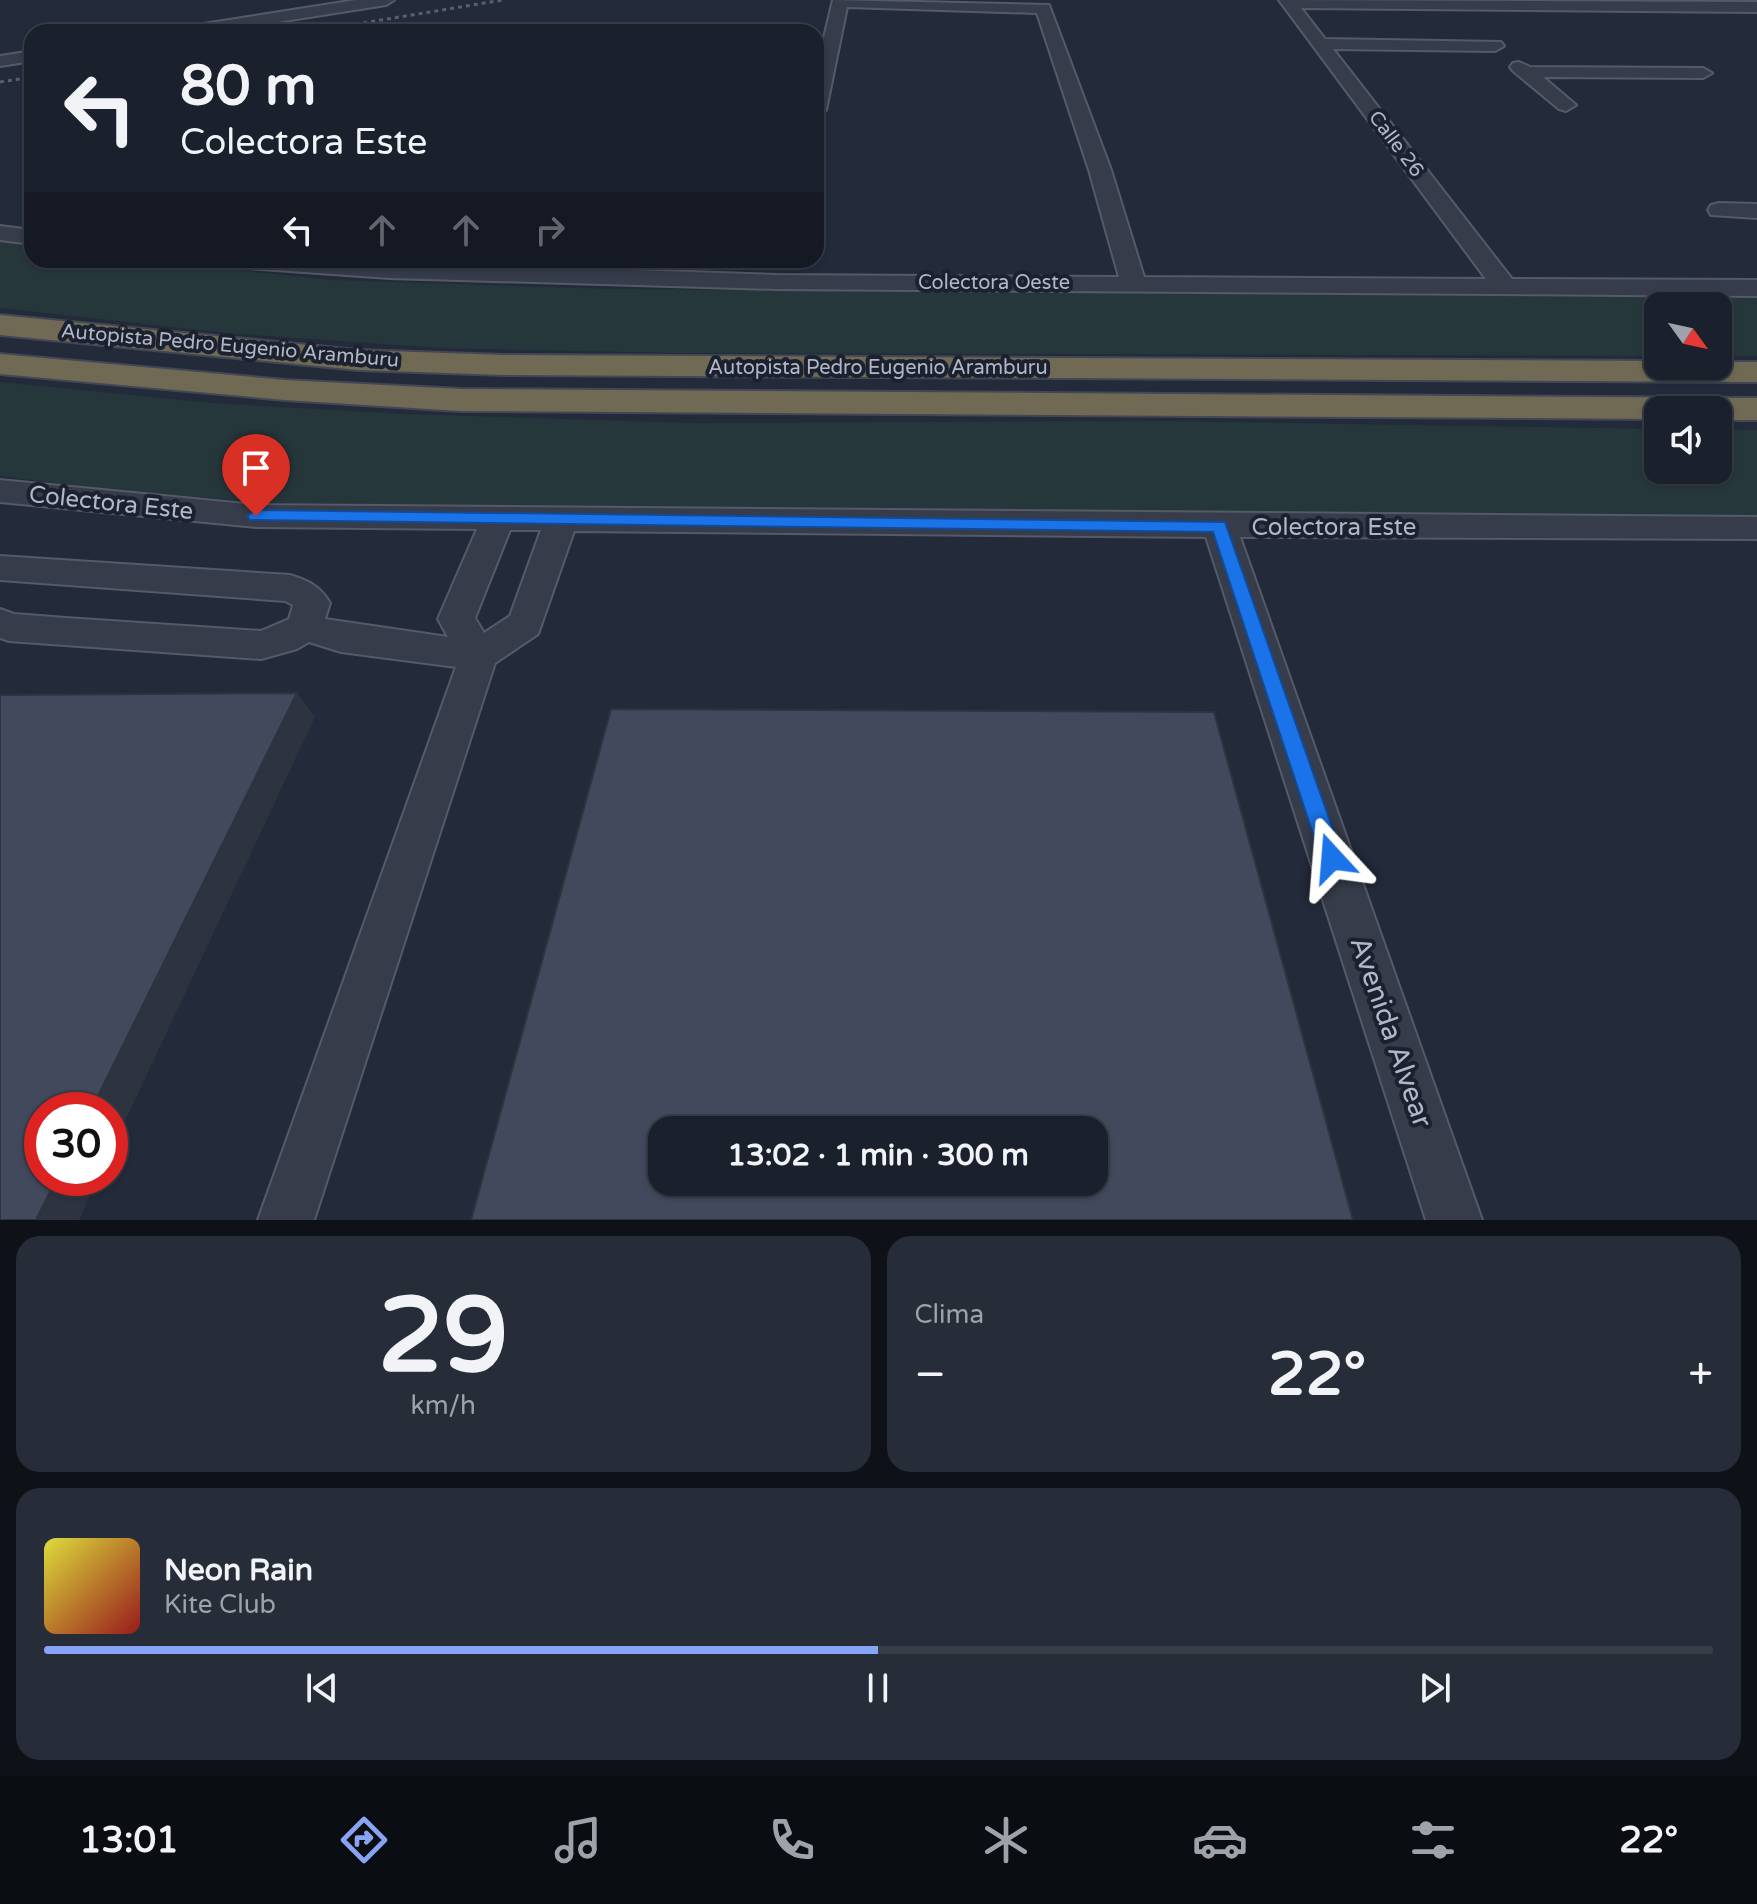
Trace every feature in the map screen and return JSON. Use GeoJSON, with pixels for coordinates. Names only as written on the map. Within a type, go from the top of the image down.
{"type":"FeatureCollection","features":[{"type":"Feature","properties":{"kind":"highway","name":"Autopista Pedro Eugenio Aramburu"},"geometry":{"type":"LineString","coordinates":[[0,325],[343,358],[504,365],[1757,372]]}},
{"type":"Feature","properties":{"kind":"highway","name":"Autopista Pedro Eugenio Aramburu"},"geometry":{"type":"LineString","coordinates":[[0,364],[269,389],[461,400],[1757,409]]}},
{"type":"Feature","properties":{"kind":"street"},"geometry":{"type":"LineString","coordinates":[[225,24],[322,5],[386,0]]}},
{"type":"Feature","properties":{"kind":"street"},"geometry":{"type":"LineString","coordinates":[[824,75],[841,1],[1043,8],[1100,170],[1134,285]]}},
{"type":"Feature","properties":{"kind":"street"},"geometry":{"type":"LineString","coordinates":[[1288,2],[1757,7]]}},
{"type":"Feature","properties":{"kind":"street","name":"Calle 26"},"geometry":{"type":"LineString","coordinates":[[1288,2],[1505,287]]}},
{"type":"Feature","properties":{"kind":"street"},"geometry":{"type":"LineString","coordinates":[[1479,32],[1566,105]]}},
{"type":"Feature","properties":{"kind":"street"},"geometry":{"type":"LineString","coordinates":[[1320,44],[1495,46]]}},
{"type":"Feature","properties":{"kind":"street"},"geometry":{"type":"LineString","coordinates":[[0,61],[24,57]]}},
{"type":"Feature","properties":{"kind":"street"},"geometry":{"type":"LineString","coordinates":[[1525,72],[1703,73]]}},
{"type":"Feature","properties":{"kind":"street"},"geometry":{"type":"LineString","coordinates":[[1719,210],[1757,211]]}},
{"type":"Feature","properties":{"kind":"street"},"geometry":{"type":"LineString","coordinates":[[0,233],[24,236]]}},
{"type":"Feature","properties":{"kind":"street","name":"Colectora Oeste"},"geometry":{"type":"LineString","coordinates":[[346,268],[389,271],[779,271],[1134,285],[1757,288]]}},
{"type":"Feature","properties":{"kind":"street","name":"Colectora Este"},"geometry":{"type":"LineString","coordinates":[[0,491],[256,516],[1757,528]]}},
{"type":"Feature","properties":{"kind":"street"},"geometry":{"type":"LineString","coordinates":[[479,655],[456,619],[498,519]]}},
{"type":"Feature","properties":{"kind":"street"},"geometry":{"type":"LineString","coordinates":[[286,1220],[479,655],[525,624],[561,519]]}},
{"type":"Feature","properties":{"kind":"street","name":"Avenida Alvear"},"geometry":{"type":"LineString","coordinates":[[1219,526],[1454,1220]]}},
{"type":"Feature","properties":{"kind":"street"},"geometry":{"type":"LineString","coordinates":[[0,568],[290,588],[304,594],[312,603],[305,627],[284,639],[261,645],[66,632],[9,627],[0,623]]}},
{"type":"Feature","properties":{"kind":"street"},"geometry":{"type":"LineString","coordinates":[[305,627],[341,638],[479,655]]}},
{"type":"Feature","properties":{"kind":"shaded area"},"geometry":{"type":"Polygon","coordinates":[[[0,241],[24,245],[24,268],[221,268],[331,280],[609,289],[1644,297],[1644,356],[675,353],[440,348],[227,333],[0,308],[0,241]]]}},
{"type":"Feature","properties":{"kind":"shaded area"},"geometry":{"type":"Polygon","coordinates":[[[1732,298],[1757,298],[1757,356],[1732,356],[1732,298]]]}},
{"type":"Feature","properties":{"kind":"shaded area"},"geometry":{"type":"Polygon","coordinates":[[[0,382],[212,403],[403,414],[691,423],[1156,421],[1644,429],[1644,484],[1732,484],[1732,430],[1757,430],[1757,515],[1349,515],[275,503],[120,491],[0,476],[0,382]]]}},
{"type":"Feature","properties":{"kind":"building"},"geometry":{"type":"Polygon","coordinates":[[[297,693],[100,1092],[24,1092],[24,1196],[48,1196],[36,1220],[0,1220],[0,695],[297,693]]]}},
{"type":"Feature","properties":{"kind":"building"},"geometry":{"type":"Polygon","coordinates":[[[611,709],[1214,712],[1353,1220],[471,1220],[611,709]]]}},
{"type":"Feature","properties":{"kind":"railway"},"geometry":{"type":"LineString","coordinates":[[357,24],[503,0]]}},
{"type":"Feature","properties":{"kind":"railway"},"geometry":{"type":"LineString","coordinates":[[0,82],[24,78]]}},
{"type":"Feature","properties":{"kind":"route"},"geometry":{"type":"LineString","coordinates":[[256,516],[1219,526],[1332,858]]}}]}
